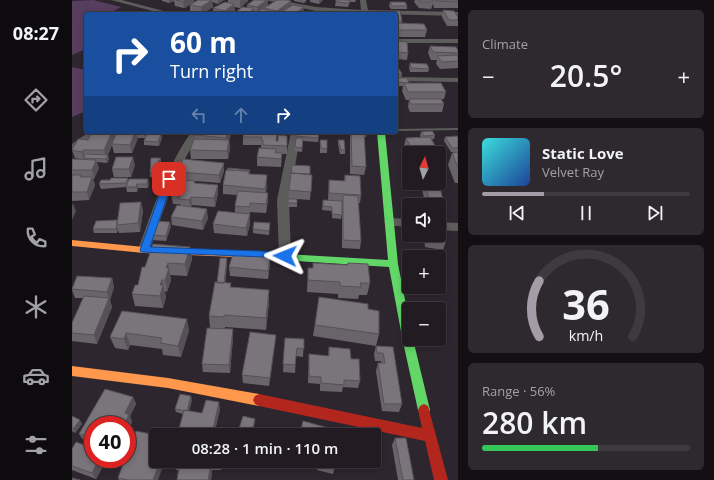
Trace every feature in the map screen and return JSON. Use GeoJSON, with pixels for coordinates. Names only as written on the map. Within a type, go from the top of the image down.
{"type":"FeatureCollection","features":[{"type":"Feature","properties":{"kind":"street"},"geometry":{"type":"LineString","coordinates":[[114,0],[164,12]]}},
{"type":"Feature","properties":{"kind":"street"},"geometry":{"type":"LineString","coordinates":[[268,0],[316,9],[353,12]]}},
{"type":"Feature","properties":{"kind":"street"},"geometry":{"type":"LineString","coordinates":[[363,0],[365,12]]}},
{"type":"Feature","properties":{"kind":"street"},"geometry":{"type":"LineString","coordinates":[[398,13],[458,14]]}},
{"type":"Feature","properties":{"kind":"street"},"geometry":{"type":"LineString","coordinates":[[398,41],[458,41]]}},
{"type":"Feature","properties":{"kind":"street"},"geometry":{"type":"LineString","coordinates":[[398,79],[458,80]]}},
{"type":"Feature","properties":{"kind":"street"},"geometry":{"type":"LineString","coordinates":[[72,148],[93,134]]}},
{"type":"Feature","properties":{"kind":"street"},"geometry":{"type":"LineString","coordinates":[[144,250],[172,172],[195,134]]}},
{"type":"Feature","properties":{"kind":"street"},"geometry":{"type":"LineString","coordinates":[[285,256],[283,200],[296,134]]}},
{"type":"Feature","properties":{"kind":"street"},"geometry":{"type":"LineString","coordinates":[[381,134],[393,264],[408,342],[441,480]]}},
{"type":"Feature","properties":{"kind":"street"},"geometry":{"type":"LineString","coordinates":[[390,222],[402,223]]}},
{"type":"Feature","properties":{"kind":"street"},"geometry":{"type":"LineString","coordinates":[[446,226],[458,227]]}},
{"type":"Feature","properties":{"kind":"street"},"geometry":{"type":"LineString","coordinates":[[72,243],[144,250],[285,256],[393,264]]}},
{"type":"Feature","properties":{"kind":"street"},"geometry":{"type":"LineString","coordinates":[[72,371],[168,383],[305,409],[430,436]]}},
{"type":"Feature","properties":{"kind":"lane"},"geometry":{"type":"LineString","coordinates":[[398,130],[458,129]]}},
{"type":"Feature","properties":{"kind":"shaded area"},"geometry":{"type":"Polygon","coordinates":[[[93,0],[121,7],[112,12],[84,12],[84,50],[72,55],[72,1],[93,0]]]}},
{"type":"Feature","properties":{"kind":"shaded area"},"geometry":{"type":"Polygon","coordinates":[[[72,67],[84,70],[84,112],[72,117],[72,67]]]}},
{"type":"Feature","properties":{"kind":"building"},"geometry":{"type":"Polygon","coordinates":[[[198,0],[212,0],[201,7],[190,5],[198,0]]]}},
{"type":"Feature","properties":{"kind":"building"},"geometry":{"type":"Polygon","coordinates":[[[254,0],[267,0],[257,7],[247,5],[254,0]]]}},
{"type":"Feature","properties":{"kind":"building"},"geometry":{"type":"Polygon","coordinates":[[[277,0],[291,1],[277,11],[264,8],[277,0]]]}},
{"type":"Feature","properties":{"kind":"building"},"geometry":{"type":"Polygon","coordinates":[[[336,0],[350,0],[349,3],[336,2],[336,0]]]}},
{"type":"Feature","properties":{"kind":"building"},"geometry":{"type":"Polygon","coordinates":[[[419,0],[432,0],[433,2],[420,2],[419,0]]]}},
{"type":"Feature","properties":{"kind":"building"},"geometry":{"type":"Polygon","coordinates":[[[435,0],[458,0],[458,2],[436,1],[435,0]]]}},
{"type":"Feature","properties":{"kind":"building"},"geometry":{"type":"Polygon","coordinates":[[[225,2],[234,4],[225,11],[213,8],[225,2]]]}},
{"type":"Feature","properties":{"kind":"building"},"geometry":{"type":"Polygon","coordinates":[[[390,2],[405,2],[407,6],[392,6],[390,2]]]}},
{"type":"Feature","properties":{"kind":"building"},"geometry":{"type":"Polygon","coordinates":[[[293,5],[304,7],[297,12],[283,11],[293,5]]]}},
{"type":"Feature","properties":{"kind":"building"},"geometry":{"type":"Polygon","coordinates":[[[242,7],[254,8],[250,12],[236,12],[242,7]]]}},
{"type":"Feature","properties":{"kind":"building"},"geometry":{"type":"Polygon","coordinates":[[[262,9],[273,12],[258,12],[262,9]]]}},
{"type":"Feature","properties":{"kind":"building"},"geometry":{"type":"Polygon","coordinates":[[[443,10],[454,11],[458,17],[458,20],[449,20],[443,10]]]}},
{"type":"Feature","properties":{"kind":"building"},"geometry":{"type":"Polygon","coordinates":[[[319,11],[344,12],[319,12],[319,11]]]}},
{"type":"Feature","properties":{"kind":"building"},"geometry":{"type":"Polygon","coordinates":[[[400,11],[402,21],[398,21],[398,12],[386,12],[400,11]]]}},
{"type":"Feature","properties":{"kind":"building"},"geometry":{"type":"Polygon","coordinates":[[[398,23],[424,24],[427,30],[398,30],[398,23]]]}},
{"type":"Feature","properties":{"kind":"building"},"geometry":{"type":"Polygon","coordinates":[[[398,41],[407,42],[408,53],[398,52],[398,41]]]}},
{"type":"Feature","properties":{"kind":"building"},"geometry":{"type":"Polygon","coordinates":[[[430,46],[456,47],[458,53],[433,52],[430,46]]]}},
{"type":"Feature","properties":{"kind":"building"},"geometry":{"type":"Polygon","coordinates":[[[457,55],[458,61],[442,62],[437,56],[457,55]]]}},
{"type":"Feature","properties":{"kind":"building"},"geometry":{"type":"Polygon","coordinates":[[[410,63],[427,64],[429,69],[411,68],[410,63]]]}},
{"type":"Feature","properties":{"kind":"building"},"geometry":{"type":"Polygon","coordinates":[[[398,67],[402,74],[398,74],[398,67]]]}},
{"type":"Feature","properties":{"kind":"building"},"geometry":{"type":"Polygon","coordinates":[[[398,78],[407,78],[409,83],[398,82],[398,78]]]}},
{"type":"Feature","properties":{"kind":"building"},"geometry":{"type":"Polygon","coordinates":[[[404,83],[441,83],[446,92],[408,92],[404,83]]]}},
{"type":"Feature","properties":{"kind":"building"},"geometry":{"type":"Polygon","coordinates":[[[409,99],[441,99],[444,104],[411,104],[409,99]]]}},
{"type":"Feature","properties":{"kind":"building"},"geometry":{"type":"Polygon","coordinates":[[[432,131],[435,135],[424,136],[421,132],[432,131]]]}},
{"type":"Feature","properties":{"kind":"building"},"geometry":{"type":"Polygon","coordinates":[[[91,134],[111,134],[104,150],[83,150],[82,152],[72,150],[78,139],[88,140],[91,134]]]}},
{"type":"Feature","properties":{"kind":"building"},"geometry":{"type":"Polygon","coordinates":[[[116,134],[134,134],[130,145],[112,144],[116,134]]]}},
{"type":"Feature","properties":{"kind":"building"},"geometry":{"type":"Polygon","coordinates":[[[147,134],[161,134],[158,142],[144,141],[147,134]]]}},
{"type":"Feature","properties":{"kind":"building"},"geometry":{"type":"Polygon","coordinates":[[[195,134],[227,134],[226,138],[195,134]]]}},
{"type":"Feature","properties":{"kind":"building"},"geometry":{"type":"Polygon","coordinates":[[[244,134],[277,134],[276,141],[278,141],[278,135],[287,136],[287,146],[263,145],[263,140],[261,140],[262,137],[243,137],[244,134]]]}},
{"type":"Feature","properties":{"kind":"building"},"geometry":{"type":"Polygon","coordinates":[[[296,134],[319,134],[318,138],[296,136],[296,134]]]}},
{"type":"Feature","properties":{"kind":"building"},"geometry":{"type":"Polygon","coordinates":[[[351,134],[364,134],[366,167],[352,166],[351,134]]]}},
{"type":"Feature","properties":{"kind":"building"},"geometry":{"type":"Polygon","coordinates":[[[457,136],[458,148],[452,148],[445,137],[457,136]]]}},
{"type":"Feature","properties":{"kind":"building"},"geometry":{"type":"Polygon","coordinates":[[[430,137],[435,146],[410,146],[406,138],[430,137]]]}},
{"type":"Feature","properties":{"kind":"building"},"geometry":{"type":"Polygon","coordinates":[[[296,138],[303,138],[302,148],[295,147],[296,138]]]}},
{"type":"Feature","properties":{"kind":"building"},"geometry":{"type":"Polygon","coordinates":[[[194,139],[229,140],[227,151],[190,150],[194,139]]]}},
{"type":"Feature","properties":{"kind":"building"},"geometry":{"type":"Polygon","coordinates":[[[320,140],[327,140],[327,149],[321,148],[320,140]]]}},
{"type":"Feature","properties":{"kind":"building"},"geometry":{"type":"Polygon","coordinates":[[[338,140],[344,140],[345,150],[341,150],[338,140]]]}},
{"type":"Feature","properties":{"kind":"building"},"geometry":{"type":"Polygon","coordinates":[[[259,148],[276,149],[275,153],[282,153],[281,159],[257,157],[259,148]]]}},
{"type":"Feature","properties":{"kind":"building"},"geometry":{"type":"Polygon","coordinates":[[[458,152],[458,168],[452,153],[458,152]]]}},
{"type":"Feature","properties":{"kind":"building"},"geometry":{"type":"Polygon","coordinates":[[[86,154],[108,155],[106,159],[83,158],[86,154]]]}},
{"type":"Feature","properties":{"kind":"building"},"geometry":{"type":"Polygon","coordinates":[[[116,157],[133,157],[129,169],[112,169],[116,157]]]}},
{"type":"Feature","properties":{"kind":"building"},"geometry":{"type":"Polygon","coordinates":[[[151,158],[161,158],[158,162],[156,173],[150,173],[151,158]]]}},
{"type":"Feature","properties":{"kind":"building"},"geometry":{"type":"Polygon","coordinates":[[[72,159],[96,160],[92,170],[72,170],[72,159]]]}},
{"type":"Feature","properties":{"kind":"building"},"geometry":{"type":"Polygon","coordinates":[[[183,159],[224,163],[219,175],[178,172],[183,159]]]}},
{"type":"Feature","properties":{"kind":"building"},"geometry":{"type":"Polygon","coordinates":[[[292,165],[310,166],[310,174],[291,173],[292,165]]]}},
{"type":"Feature","properties":{"kind":"building"},"geometry":{"type":"Polygon","coordinates":[[[228,168],[250,170],[249,173],[249,171],[227,170],[228,168]]]}},
{"type":"Feature","properties":{"kind":"building"},"geometry":{"type":"Polygon","coordinates":[[[226,170],[249,171],[249,174],[267,175],[265,189],[223,185],[226,170]]]}},
{"type":"Feature","properties":{"kind":"building"},"geometry":{"type":"Polygon","coordinates":[[[291,173],[312,175],[311,192],[289,190],[291,173]]]}},
{"type":"Feature","properties":{"kind":"building"},"geometry":{"type":"Polygon","coordinates":[[[72,175],[92,177],[87,192],[72,192],[72,175]]]}},
{"type":"Feature","properties":{"kind":"building"},"geometry":{"type":"Polygon","coordinates":[[[345,175],[360,176],[361,195],[329,193],[329,180],[345,181],[345,175]]]}},
{"type":"Feature","properties":{"kind":"building"},"geometry":{"type":"Polygon","coordinates":[[[111,178],[128,178],[126,183],[99,184],[101,180],[110,180],[111,178]]]}},
{"type":"Feature","properties":{"kind":"building"},"geometry":{"type":"Polygon","coordinates":[[[129,179],[148,179],[147,184],[137,184],[136,187],[126,187],[129,179]]]}},
{"type":"Feature","properties":{"kind":"building"},"geometry":{"type":"Polygon","coordinates":[[[183,180],[195,181],[194,183],[218,185],[214,198],[191,197],[189,200],[179,199],[180,196],[171,195],[175,186],[181,186],[183,180]]]}},
{"type":"Feature","properties":{"kind":"building"},"geometry":{"type":"Polygon","coordinates":[[[427,190],[441,190],[443,198],[429,198],[427,190]]]}},
{"type":"Feature","properties":{"kind":"building"},"geometry":{"type":"Polygon","coordinates":[[[238,191],[268,193],[266,204],[250,203],[250,207],[235,206],[238,191]]]}},
{"type":"Feature","properties":{"kind":"building"},"geometry":{"type":"Polygon","coordinates":[[[343,195],[358,196],[361,241],[343,240],[343,195]]]}},
{"type":"Feature","properties":{"kind":"building"},"geometry":{"type":"Polygon","coordinates":[[[288,199],[297,199],[297,203],[288,203],[288,199]]]}},
{"type":"Feature","properties":{"kind":"building"},"geometry":{"type":"Polygon","coordinates":[[[323,200],[342,201],[342,215],[332,214],[332,207],[323,206],[323,200]]]}},
{"type":"Feature","properties":{"kind":"building"},"geometry":{"type":"Polygon","coordinates":[[[141,202],[138,223],[117,225],[120,203],[141,202]]]}},
{"type":"Feature","properties":{"kind":"building"},"geometry":{"type":"Polygon","coordinates":[[[177,205],[207,209],[202,221],[171,217],[177,205]]]}},
{"type":"Feature","properties":{"kind":"building"},"geometry":{"type":"Polygon","coordinates":[[[218,211],[250,214],[246,228],[213,224],[218,211]]]}},
{"type":"Feature","properties":{"kind":"building"},"geometry":{"type":"Polygon","coordinates":[[[117,220],[116,229],[93,229],[96,221],[117,220]]]}},
{"type":"Feature","properties":{"kind":"building"},"geometry":{"type":"Polygon","coordinates":[[[156,221],[170,222],[166,236],[151,235],[156,221]]]}},
{"type":"Feature","properties":{"kind":"building"},"geometry":{"type":"Polygon","coordinates":[[[254,222],[270,223],[269,231],[253,229],[254,222]]]}},
{"type":"Feature","properties":{"kind":"building"},"geometry":{"type":"Polygon","coordinates":[[[153,244],[190,247],[185,264],[168,263],[166,268],[169,268],[165,280],[162,280],[160,285],[163,285],[160,296],[132,294],[135,285],[138,285],[142,267],[145,267],[153,244]]]}},
{"type":"Feature","properties":{"kind":"building"},"geometry":{"type":"Polygon","coordinates":[[[233,253],[270,256],[268,271],[229,267],[233,253]]]}},
{"type":"Feature","properties":{"kind":"building"},"geometry":{"type":"Polygon","coordinates":[[[220,258],[227,258],[224,283],[217,283],[220,258]]]}},
{"type":"Feature","properties":{"kind":"building"},"geometry":{"type":"Polygon","coordinates":[[[313,263],[348,265],[348,263],[368,264],[370,283],[360,283],[361,287],[340,286],[340,282],[308,280],[308,268],[313,268],[313,263]]]}},
{"type":"Feature","properties":{"kind":"building"},"geometry":{"type":"Polygon","coordinates":[[[77,276],[112,278],[107,292],[72,289],[77,276]]]}},
{"type":"Feature","properties":{"kind":"building"},"geometry":{"type":"Polygon","coordinates":[[[215,282],[231,283],[230,287],[269,290],[266,318],[224,315],[224,317],[209,316],[215,282]]]}},
{"type":"Feature","properties":{"kind":"building"},"geometry":{"type":"Polygon","coordinates":[[[84,296],[109,298],[94,335],[72,333],[72,323],[84,296]]]}},
{"type":"Feature","properties":{"kind":"building"},"geometry":{"type":"Polygon","coordinates":[[[319,297],[368,304],[368,309],[379,311],[379,334],[315,325],[319,297]]]}},
{"type":"Feature","properties":{"kind":"building"},"geometry":{"type":"Polygon","coordinates":[[[122,311],[187,319],[178,346],[160,343],[162,338],[126,333],[124,339],[110,337],[122,311]]]}},
{"type":"Feature","properties":{"kind":"building"},"geometry":{"type":"Polygon","coordinates":[[[207,328],[233,329],[229,365],[202,364],[207,328]]]}},
{"type":"Feature","properties":{"kind":"building"},"geometry":{"type":"Polygon","coordinates":[[[250,332],[276,335],[270,378],[242,375],[250,332]]]}},
{"type":"Feature","properties":{"kind":"building"},"geometry":{"type":"Polygon","coordinates":[[[285,338],[304,339],[304,349],[297,348],[295,365],[283,364],[285,338]]]}},
{"type":"Feature","properties":{"kind":"building"},"geometry":{"type":"Polygon","coordinates":[[[376,346],[393,347],[402,404],[384,404],[378,363],[385,363],[383,353],[377,353],[376,346]]]}},
{"type":"Feature","properties":{"kind":"building"},"geometry":{"type":"Polygon","coordinates":[[[329,347],[350,349],[351,359],[359,359],[360,381],[344,380],[344,385],[321,383],[321,377],[309,376],[309,354],[329,356],[329,347]]]}},
{"type":"Feature","properties":{"kind":"building"},"geometry":{"type":"Polygon","coordinates":[[[105,389],[133,397],[125,413],[128,416],[89,416],[105,389]]]}},
{"type":"Feature","properties":{"kind":"building"},"geometry":{"type":"Polygon","coordinates":[[[180,394],[191,396],[187,411],[175,409],[180,394]]]}},
{"type":"Feature","properties":{"kind":"building"},"geometry":{"type":"Polygon","coordinates":[[[206,400],[219,402],[213,428],[179,428],[184,410],[202,413],[206,400]]]}},
{"type":"Feature","properties":{"kind":"building"},"geometry":{"type":"Polygon","coordinates":[[[72,416],[80,420],[73,429],[72,429],[72,416]]]}},
{"type":"Feature","properties":{"kind":"building"},"geometry":{"type":"Polygon","coordinates":[[[243,416],[255,419],[253,428],[239,428],[243,416]]]}},
{"type":"Feature","properties":{"kind":"building"},"geometry":{"type":"Polygon","coordinates":[[[303,421],[329,428],[301,428],[303,421]]]}},
{"type":"Feature","properties":{"kind":"building"},"geometry":{"type":"Polygon","coordinates":[[[84,425],[84,435],[79,434],[84,425]]]}},
{"type":"Feature","properties":{"kind":"building"},"geometry":{"type":"Polygon","coordinates":[[[136,431],[149,434],[149,468],[157,468],[153,480],[128,480],[118,478],[122,468],[136,468],[136,431]]]}},
{"type":"Feature","properties":{"kind":"building"},"geometry":{"type":"Polygon","coordinates":[[[395,438],[406,438],[414,480],[403,480],[395,438]]]}},
{"type":"Feature","properties":{"kind":"building"},"geometry":{"type":"Polygon","coordinates":[[[76,442],[84,445],[84,468],[94,468],[92,473],[72,466],[72,449],[76,442]]]}},
{"type":"Feature","properties":{"kind":"building"},"geometry":{"type":"Polygon","coordinates":[[[179,468],[210,468],[208,480],[177,480],[179,468]]]}},
{"type":"Feature","properties":{"kind":"traffic: fast"},"geometry":{"type":"LineString","coordinates":[[381,134],[393,264],[408,342],[424,410]]}},
{"type":"Feature","properties":{"kind":"traffic: fast"},"geometry":{"type":"LineString","coordinates":[[234,254],[393,264]]}},
{"type":"Feature","properties":{"kind":"traffic: slow"},"geometry":{"type":"LineString","coordinates":[[72,243],[144,250],[234,254]]}},
{"type":"Feature","properties":{"kind":"traffic: slow"},"geometry":{"type":"LineString","coordinates":[[72,371],[168,383],[259,400]]}},
{"type":"Feature","properties":{"kind":"traffic: jam"},"geometry":{"type":"LineString","coordinates":[[259,400],[430,436]]}},
{"type":"Feature","properties":{"kind":"traffic: jam"},"geometry":{"type":"LineString","coordinates":[[424,410],[441,480]]}},
{"type":"Feature","properties":{"kind":"route"},"geometry":{"type":"LineString","coordinates":[[169,179],[144,250],[285,256]]}}]}
